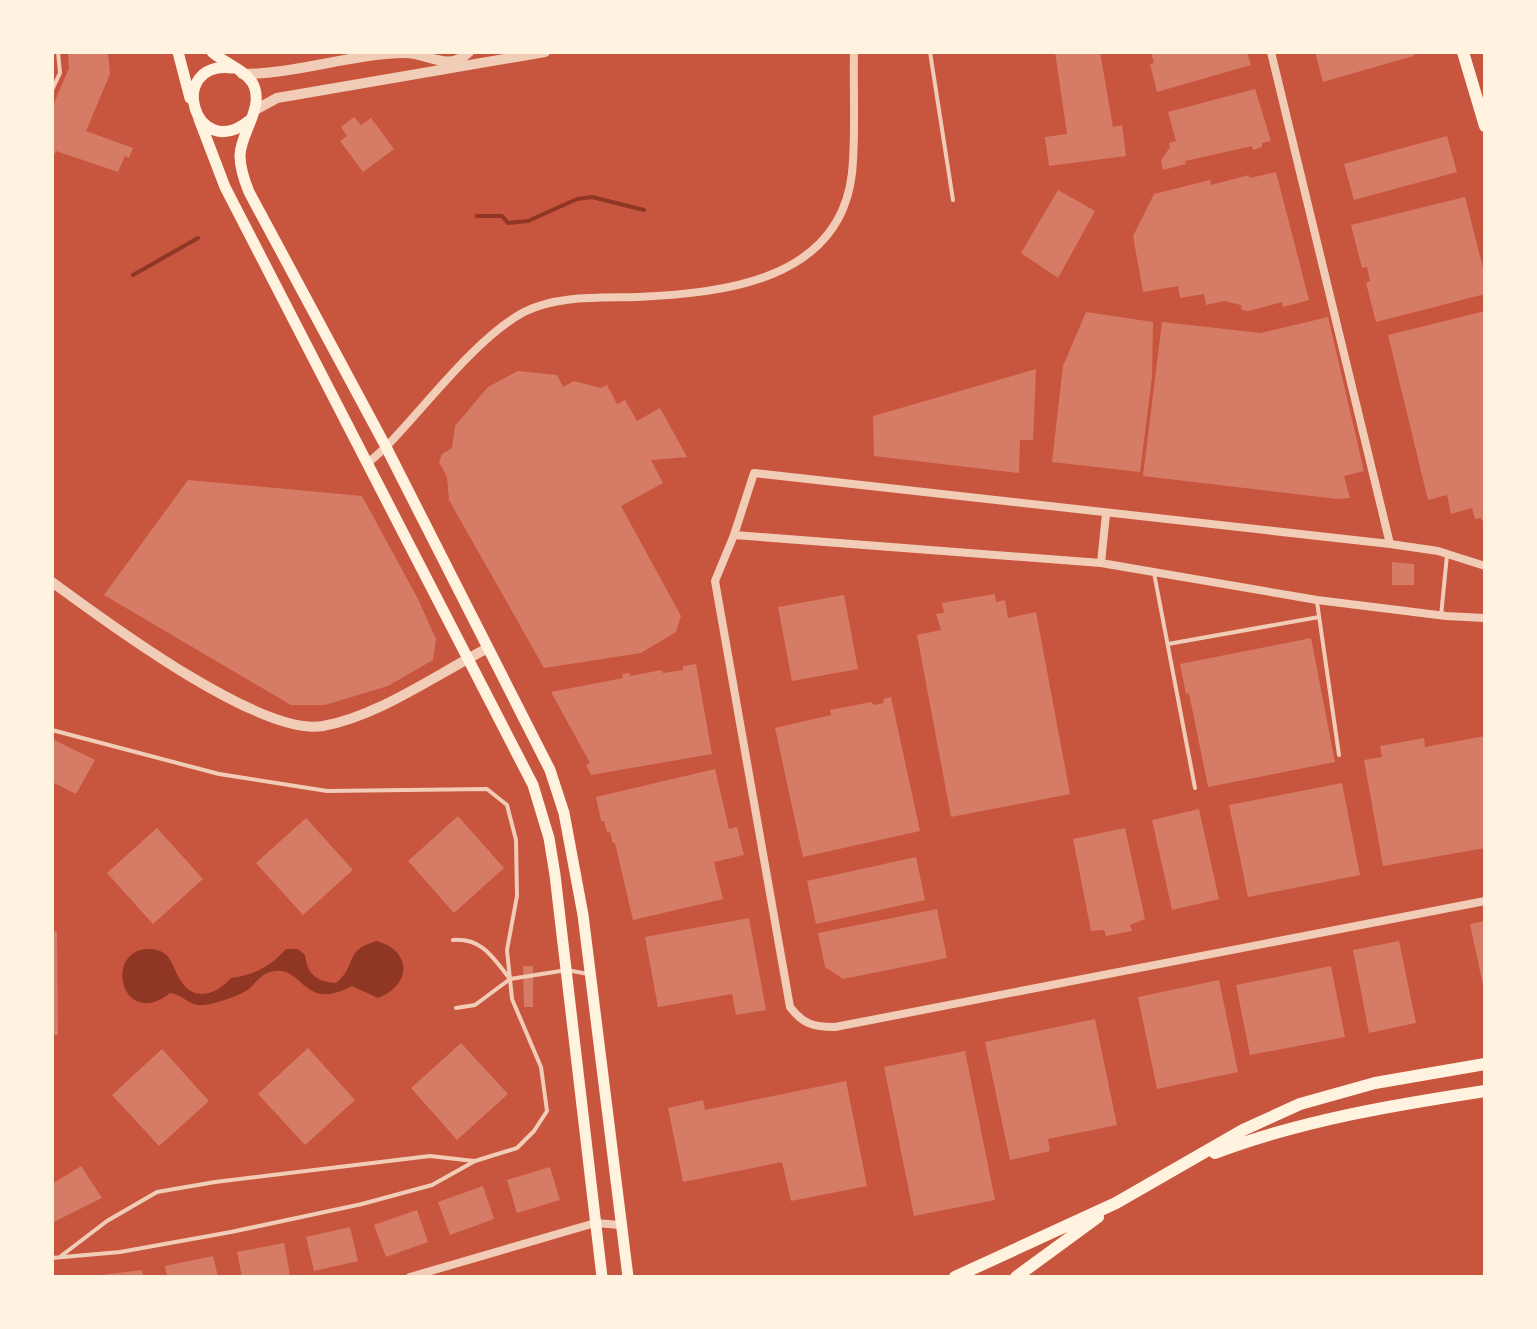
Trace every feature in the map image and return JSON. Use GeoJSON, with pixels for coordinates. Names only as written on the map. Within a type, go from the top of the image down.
{"type":"FeatureCollection","features":[{"type":"Feature","properties":{"kind":"main road"},"geometry":{"type":"LineString","coordinates":[[178,52],[193,106],[225,187],[533,785],[541,807],[549,838],[567,970],[602,1277]]}},
{"type":"Feature","properties":{"kind":"main road"},"geometry":{"type":"LineString","coordinates":[[212,52],[253,84],[253,115],[240,157],[249,192],[386,447],[550,770],[573,850],[628,1277]]}},
{"type":"Feature","properties":{"kind":"main road"},"geometry":{"type":"LineString","coordinates":[[1463,52],[1485,126]]}},
{"type":"Feature","properties":{"kind":"main road"},"geometry":{"type":"LineString","coordinates":[[193,106],[195,86],[207,72],[225,67],[238,71]]}},
{"type":"Feature","properties":{"kind":"main road"},"geometry":{"type":"LineString","coordinates":[[199,119],[217,131],[230,132],[253,115]]}},
{"type":"Feature","properties":{"kind":"main road"},"geometry":{"type":"LineString","coordinates":[[955,1277],[1116,1203],[1243,1130],[1300,1104],[1375,1083],[1485,1064]]}},
{"type":"Feature","properties":{"kind":"main road"},"geometry":{"type":"LineString","coordinates":[[1179,1168],[1246,1142],[1361,1111],[1485,1091]]}},
{"type":"Feature","properties":{"kind":"main road"},"geometry":{"type":"LineString","coordinates":[[1016,1277],[1116,1203]]}},
{"type":"Feature","properties":{"kind":"street"},"geometry":{"type":"LineString","coordinates":[[238,71],[289,70],[403,53],[445,63],[457,61],[469,52]]}},
{"type":"Feature","properties":{"kind":"street"},"geometry":{"type":"LineString","coordinates":[[253,115],[277,98],[545,52]]}},
{"type":"Feature","properties":{"kind":"street"},"geometry":{"type":"LineString","coordinates":[[368,463],[485,341],[526,311],[552,302],[721,289],[781,272],[803,259],[835,222],[852,175],[854,52]]}},
{"type":"Feature","properties":{"kind":"street"},"geometry":{"type":"LineString","coordinates":[[1271,52],[1390,544]]}},
{"type":"Feature","properties":{"kind":"street"},"geometry":{"type":"LineString","coordinates":[[1485,566],[1438,551],[1390,544],[754,473],[715,581],[790,1007],[801,1021],[816,1027],[835,1027],[1485,901]]}},
{"type":"Feature","properties":{"kind":"street"},"geometry":{"type":"LineString","coordinates":[[1101,563],[1106,514]]}},
{"type":"Feature","properties":{"kind":"street"},"geometry":{"type":"LineString","coordinates":[[734,535],[1101,563],[1317,600],[1441,616],[1485,618]]}},
{"type":"Feature","properties":{"kind":"street"},"geometry":{"type":"LineString","coordinates":[[52,582],[190,675],[258,712],[298,725],[318,727],[339,722],[378,706],[488,648]]}},
{"type":"Feature","properties":{"kind":"street"},"geometry":{"type":"LineString","coordinates":[[410,1277],[595,1223],[621,1225]]}},
{"type":"Feature","properties":{"kind":"lane"},"geometry":{"type":"LineString","coordinates":[[52,90],[60,73],[58,52]]}},
{"type":"Feature","properties":{"kind":"lane"},"geometry":{"type":"LineString","coordinates":[[930,52],[953,200]]}},
{"type":"Feature","properties":{"kind":"lane"},"geometry":{"type":"LineString","coordinates":[[1441,616],[1447,555]]}},
{"type":"Feature","properties":{"kind":"lane"},"geometry":{"type":"LineString","coordinates":[[1154,573],[1195,788]]}},
{"type":"Feature","properties":{"kind":"lane"},"geometry":{"type":"LineString","coordinates":[[1317,600],[1339,755]]}},
{"type":"Feature","properties":{"kind":"lane"},"geometry":{"type":"LineString","coordinates":[[1168,644],[1319,617]]}},
{"type":"Feature","properties":{"kind":"lane"},"geometry":{"type":"LineString","coordinates":[[52,730],[219,774],[327,791],[487,789],[507,805],[516,840],[517,896],[507,950],[512,999],[541,1067],[547,1111],[534,1131],[517,1148],[475,1161],[432,1185],[362,1204],[231,1232],[120,1252],[52,1258]]}},
{"type":"Feature","properties":{"kind":"lane"},"geometry":{"type":"LineString","coordinates":[[453,940],[467,939],[486,949],[510,979]]}},
{"type":"Feature","properties":{"kind":"lane"},"geometry":{"type":"LineString","coordinates":[[456,1008],[475,1005],[510,979],[567,970],[591,974]]}},
{"type":"Feature","properties":{"kind":"lane"},"geometry":{"type":"LineString","coordinates":[[59,1257],[107,1221],[157,1192],[430,1156],[475,1161]]}},
{"type":"Feature","properties":{"kind":"shaded area"},"geometry":{"type":"Polygon","coordinates":[[[377,941],[397,952],[403,968],[397,985],[378,998],[352,986],[336,993],[314,992],[293,976],[275,971],[264,975],[240,994],[203,1005],[170,993],[153,1002],[139,1002],[130,996],[124,985],[126,961],[136,952],[151,949],[168,957],[179,979],[195,993],[214,991],[231,978],[261,969],[286,949],[298,949],[305,955],[314,976],[336,983],[355,953],[377,941]]]}},
{"type":"Feature","properties":{"kind":"building"},"geometry":{"type":"Polygon","coordinates":[[[68,52],[108,52],[110,74],[86,131],[133,148],[129,158],[125,156],[118,172],[56,151],[52,160],[52,108],[69,68],[68,52]]]}},
{"type":"Feature","properties":{"kind":"building"},"geometry":{"type":"Polygon","coordinates":[[[1055,52],[1100,52],[1113,127],[1122,125],[1126,156],[1049,166],[1045,137],[1067,134],[1055,52]]]}},
{"type":"Feature","properties":{"kind":"building"},"geometry":{"type":"Polygon","coordinates":[[[1151,52],[1247,52],[1251,65],[1157,92],[1150,64],[1154,63],[1151,52]]]}},
{"type":"Feature","properties":{"kind":"building"},"geometry":{"type":"Polygon","coordinates":[[[1315,52],[1417,52],[1413,56],[1323,82],[1315,52]]]}},
{"type":"Feature","properties":{"kind":"building"},"geometry":{"type":"Polygon","coordinates":[[[1255,89],[1271,141],[1253,150],[1252,146],[1185,161],[1186,164],[1163,170],[1161,161],[1170,147],[1169,143],[1176,141],[1168,112],[1255,89]]]}},
{"type":"Feature","properties":{"kind":"building"},"geometry":{"type":"Polygon","coordinates":[[[354,117],[361,125],[371,118],[394,149],[363,172],[340,141],[347,136],[341,127],[354,117]]]}},
{"type":"Feature","properties":{"kind":"building"},"geometry":{"type":"Polygon","coordinates":[[[1447,136],[1457,172],[1354,200],[1344,164],[1447,136]]]}},
{"type":"Feature","properties":{"kind":"building"},"geometry":{"type":"Polygon","coordinates":[[[1276,172],[1309,300],[1283,307],[1282,302],[1248,311],[1242,310],[1241,305],[1224,301],[1206,305],[1204,294],[1180,298],[1178,286],[1143,292],[1133,236],[1154,194],[1210,180],[1211,185],[1276,172]]]}},
{"type":"Feature","properties":{"kind":"building"},"geometry":{"type":"Polygon","coordinates":[[[1058,190],[1095,211],[1058,278],[1021,253],[1058,190]]]}},
{"type":"Feature","properties":{"kind":"building"},"geometry":{"type":"Polygon","coordinates":[[[1465,197],[1485,276],[1485,294],[1376,322],[1366,283],[1370,281],[1367,267],[1362,268],[1351,225],[1465,197]]]}},
{"type":"Feature","properties":{"kind":"building"},"geometry":{"type":"Polygon","coordinates":[[[1485,311],[1485,520],[1482,521],[1481,518],[1475,519],[1472,508],[1451,514],[1447,495],[1428,500],[1388,335],[1485,311]]]}},
{"type":"Feature","properties":{"kind":"building"},"geometry":{"type":"Polygon","coordinates":[[[1086,312],[1153,322],[1152,377],[1140,472],[1052,462],[1063,366],[1086,312]]]}},
{"type":"Feature","properties":{"kind":"building"},"geometry":{"type":"Polygon","coordinates":[[[1328,317],[1364,471],[1344,476],[1350,498],[1143,476],[1162,322],[1261,333],[1328,317]]]}},
{"type":"Feature","properties":{"kind":"building"},"geometry":{"type":"Polygon","coordinates":[[[1036,369],[1033,440],[1020,440],[1019,473],[874,456],[873,416],[1036,369]]]}},
{"type":"Feature","properties":{"kind":"building"},"geometry":{"type":"Polygon","coordinates":[[[518,371],[557,375],[563,387],[574,381],[601,388],[607,385],[617,404],[625,400],[637,421],[660,408],[687,457],[651,460],[663,483],[621,506],[681,616],[676,632],[641,653],[544,668],[449,500],[447,477],[439,462],[442,454],[452,448],[455,426],[488,387],[518,371]]]}},
{"type":"Feature","properties":{"kind":"building"},"geometry":{"type":"Polygon","coordinates":[[[188,480],[362,496],[436,639],[433,660],[388,686],[325,705],[291,705],[104,595],[188,480]]]}},
{"type":"Feature","properties":{"kind":"building"},"geometry":{"type":"Polygon","coordinates":[[[1392,562],[1414,564],[1414,585],[1392,585],[1392,562]]]}},
{"type":"Feature","properties":{"kind":"building"},"geometry":{"type":"Polygon","coordinates":[[[995,594],[996,602],[1005,600],[1008,618],[1036,612],[1070,794],[951,817],[917,635],[941,630],[936,614],[944,613],[942,603],[995,594]]]}},
{"type":"Feature","properties":{"kind":"building"},"geometry":{"type":"Polygon","coordinates":[[[844,595],[858,669],[792,681],[778,607],[844,595]]]}},
{"type":"Feature","properties":{"kind":"building"},"geometry":{"type":"Polygon","coordinates":[[[1311,638],[1335,762],[1208,787],[1180,664],[1311,638]]]}},
{"type":"Feature","properties":{"kind":"building"},"geometry":{"type":"Polygon","coordinates":[[[696,664],[712,754],[591,775],[586,765],[590,763],[551,692],[623,678],[622,674],[629,673],[630,676],[662,670],[663,673],[696,664]]]}},
{"type":"Feature","properties":{"kind":"building"},"geometry":{"type":"Polygon","coordinates":[[[891,697],[920,831],[803,857],[775,728],[831,715],[830,710],[871,702],[874,705],[884,703],[883,699],[891,697]]]}},
{"type":"Feature","properties":{"kind":"building"},"geometry":{"type":"Polygon","coordinates":[[[1485,736],[1485,848],[1383,866],[1364,760],[1382,757],[1380,746],[1424,738],[1425,747],[1485,736]]]}},
{"type":"Feature","properties":{"kind":"building"},"geometry":{"type":"Polygon","coordinates":[[[52,739],[95,760],[76,794],[52,782],[52,739]]]}},
{"type":"Feature","properties":{"kind":"building"},"geometry":{"type":"Polygon","coordinates":[[[715,769],[729,829],[737,827],[744,855],[714,862],[723,899],[633,920],[615,843],[604,821],[601,821],[596,797],[715,769]]]}},
{"type":"Feature","properties":{"kind":"building"},"geometry":{"type":"Polygon","coordinates":[[[1342,783],[1360,875],[1248,897],[1229,805],[1342,783]]]}},
{"type":"Feature","properties":{"kind":"building"},"geometry":{"type":"Polygon","coordinates":[[[1199,809],[1219,899],[1172,910],[1152,820],[1199,809]]]}},
{"type":"Feature","properties":{"kind":"building"},"geometry":{"type":"Polygon","coordinates":[[[458,816],[504,868],[454,913],[408,861],[458,816]]]}},
{"type":"Feature","properties":{"kind":"building"},"geometry":{"type":"Polygon","coordinates":[[[306,818],[353,870],[303,915],[256,863],[306,818]]]}},
{"type":"Feature","properties":{"kind":"building"},"geometry":{"type":"Polygon","coordinates":[[[157,828],[203,879],[153,924],[107,873],[157,828]]]}},
{"type":"Feature","properties":{"kind":"building"},"geometry":{"type":"Polygon","coordinates":[[[1125,828],[1145,919],[1130,925],[1132,931],[1106,936],[1104,930],[1091,931],[1073,839],[1125,828]]]}},
{"type":"Feature","properties":{"kind":"building"},"geometry":{"type":"Polygon","coordinates":[[[916,857],[925,900],[816,924],[807,881],[916,857]]]}},
{"type":"Feature","properties":{"kind":"building"},"geometry":{"type":"Polygon","coordinates":[[[937,909],[947,958],[843,979],[825,967],[818,933],[937,909]]]}},
{"type":"Feature","properties":{"kind":"building"},"geometry":{"type":"Polygon","coordinates":[[[749,918],[766,1010],[736,1015],[732,994],[658,1007],[645,937],[749,918]]]}},
{"type":"Feature","properties":{"kind":"building"},"geometry":{"type":"Polygon","coordinates":[[[1485,921],[1485,990],[1484,990],[1470,924],[1485,921]]]}},
{"type":"Feature","properties":{"kind":"building"},"geometry":{"type":"Polygon","coordinates":[[[57,931],[58,1035],[52,1035],[52,932],[57,931]]]}},
{"type":"Feature","properties":{"kind":"building"},"geometry":{"type":"Polygon","coordinates":[[[1399,941],[1416,1023],[1369,1033],[1353,950],[1399,941]]]}},
{"type":"Feature","properties":{"kind":"building"},"geometry":{"type":"Polygon","coordinates":[[[523,966],[533,966],[533,1007],[524,1007],[523,966]]]}},
{"type":"Feature","properties":{"kind":"building"},"geometry":{"type":"Polygon","coordinates":[[[1331,966],[1345,1037],[1250,1055],[1236,985],[1331,966]]]}},
{"type":"Feature","properties":{"kind":"building"},"geometry":{"type":"Polygon","coordinates":[[[1219,980],[1238,1072],[1157,1089],[1138,997],[1219,980]]]}},
{"type":"Feature","properties":{"kind":"building"},"geometry":{"type":"Polygon","coordinates":[[[1095,1019],[1117,1125],[1048,1139],[1050,1151],[1010,1160],[985,1042],[1095,1019]]]}},
{"type":"Feature","properties":{"kind":"building"},"geometry":{"type":"Polygon","coordinates":[[[461,1043],[508,1094],[457,1140],[411,1088],[461,1043]]]}},
{"type":"Feature","properties":{"kind":"building"},"geometry":{"type":"Polygon","coordinates":[[[308,1048],[355,1100],[305,1145],[258,1094],[308,1048]]]}},
{"type":"Feature","properties":{"kind":"building"},"geometry":{"type":"Polygon","coordinates":[[[162,1049],[209,1101],[159,1146],[112,1095],[162,1049]]]}},
{"type":"Feature","properties":{"kind":"building"},"geometry":{"type":"Polygon","coordinates":[[[965,1051],[995,1200],[914,1216],[884,1067],[965,1051]]]}},
{"type":"Feature","properties":{"kind":"building"},"geometry":{"type":"Polygon","coordinates":[[[846,1081],[867,1186],[791,1201],[782,1162],[683,1182],[668,1108],[703,1100],[705,1110],[846,1081]]]}},
{"type":"Feature","properties":{"kind":"building"},"geometry":{"type":"Polygon","coordinates":[[[81,1166],[102,1198],[52,1223],[52,1184],[81,1166]]]}},
{"type":"Feature","properties":{"kind":"building"},"geometry":{"type":"Polygon","coordinates":[[[550,1167],[560,1200],[517,1213],[507,1180],[550,1167]]]}},
{"type":"Feature","properties":{"kind":"building"},"geometry":{"type":"Polygon","coordinates":[[[483,1186],[494,1219],[450,1235],[438,1202],[483,1186]]]}},
{"type":"Feature","properties":{"kind":"building"},"geometry":{"type":"Polygon","coordinates":[[[417,1210],[428,1242],[386,1257],[374,1225],[417,1210]]]}},
{"type":"Feature","properties":{"kind":"building"},"geometry":{"type":"Polygon","coordinates":[[[350,1227],[358,1261],[314,1271],[306,1237],[350,1227]]]}},
{"type":"Feature","properties":{"kind":"building"},"geometry":{"type":"Polygon","coordinates":[[[284,1243],[290,1275],[242,1277],[237,1252],[284,1243]]]}},
{"type":"Feature","properties":{"kind":"building"},"geometry":{"type":"Polygon","coordinates":[[[213,1256],[218,1277],[167,1277],[165,1266],[213,1256]]]}},
{"type":"Feature","properties":{"kind":"building"},"geometry":{"type":"Polygon","coordinates":[[[142,1270],[143,1277],[101,1277],[101,1275],[142,1270]]]}},
{"type":"Feature","properties":{"kind":"waterway"},"geometry":{"type":"LineString","coordinates":[[477,216],[502,216],[508,223],[528,221],[577,199],[592,197],[644,210]]}},
{"type":"Feature","properties":{"kind":"waterway"},"geometry":{"type":"LineString","coordinates":[[133,275],[198,238]]}}]}
